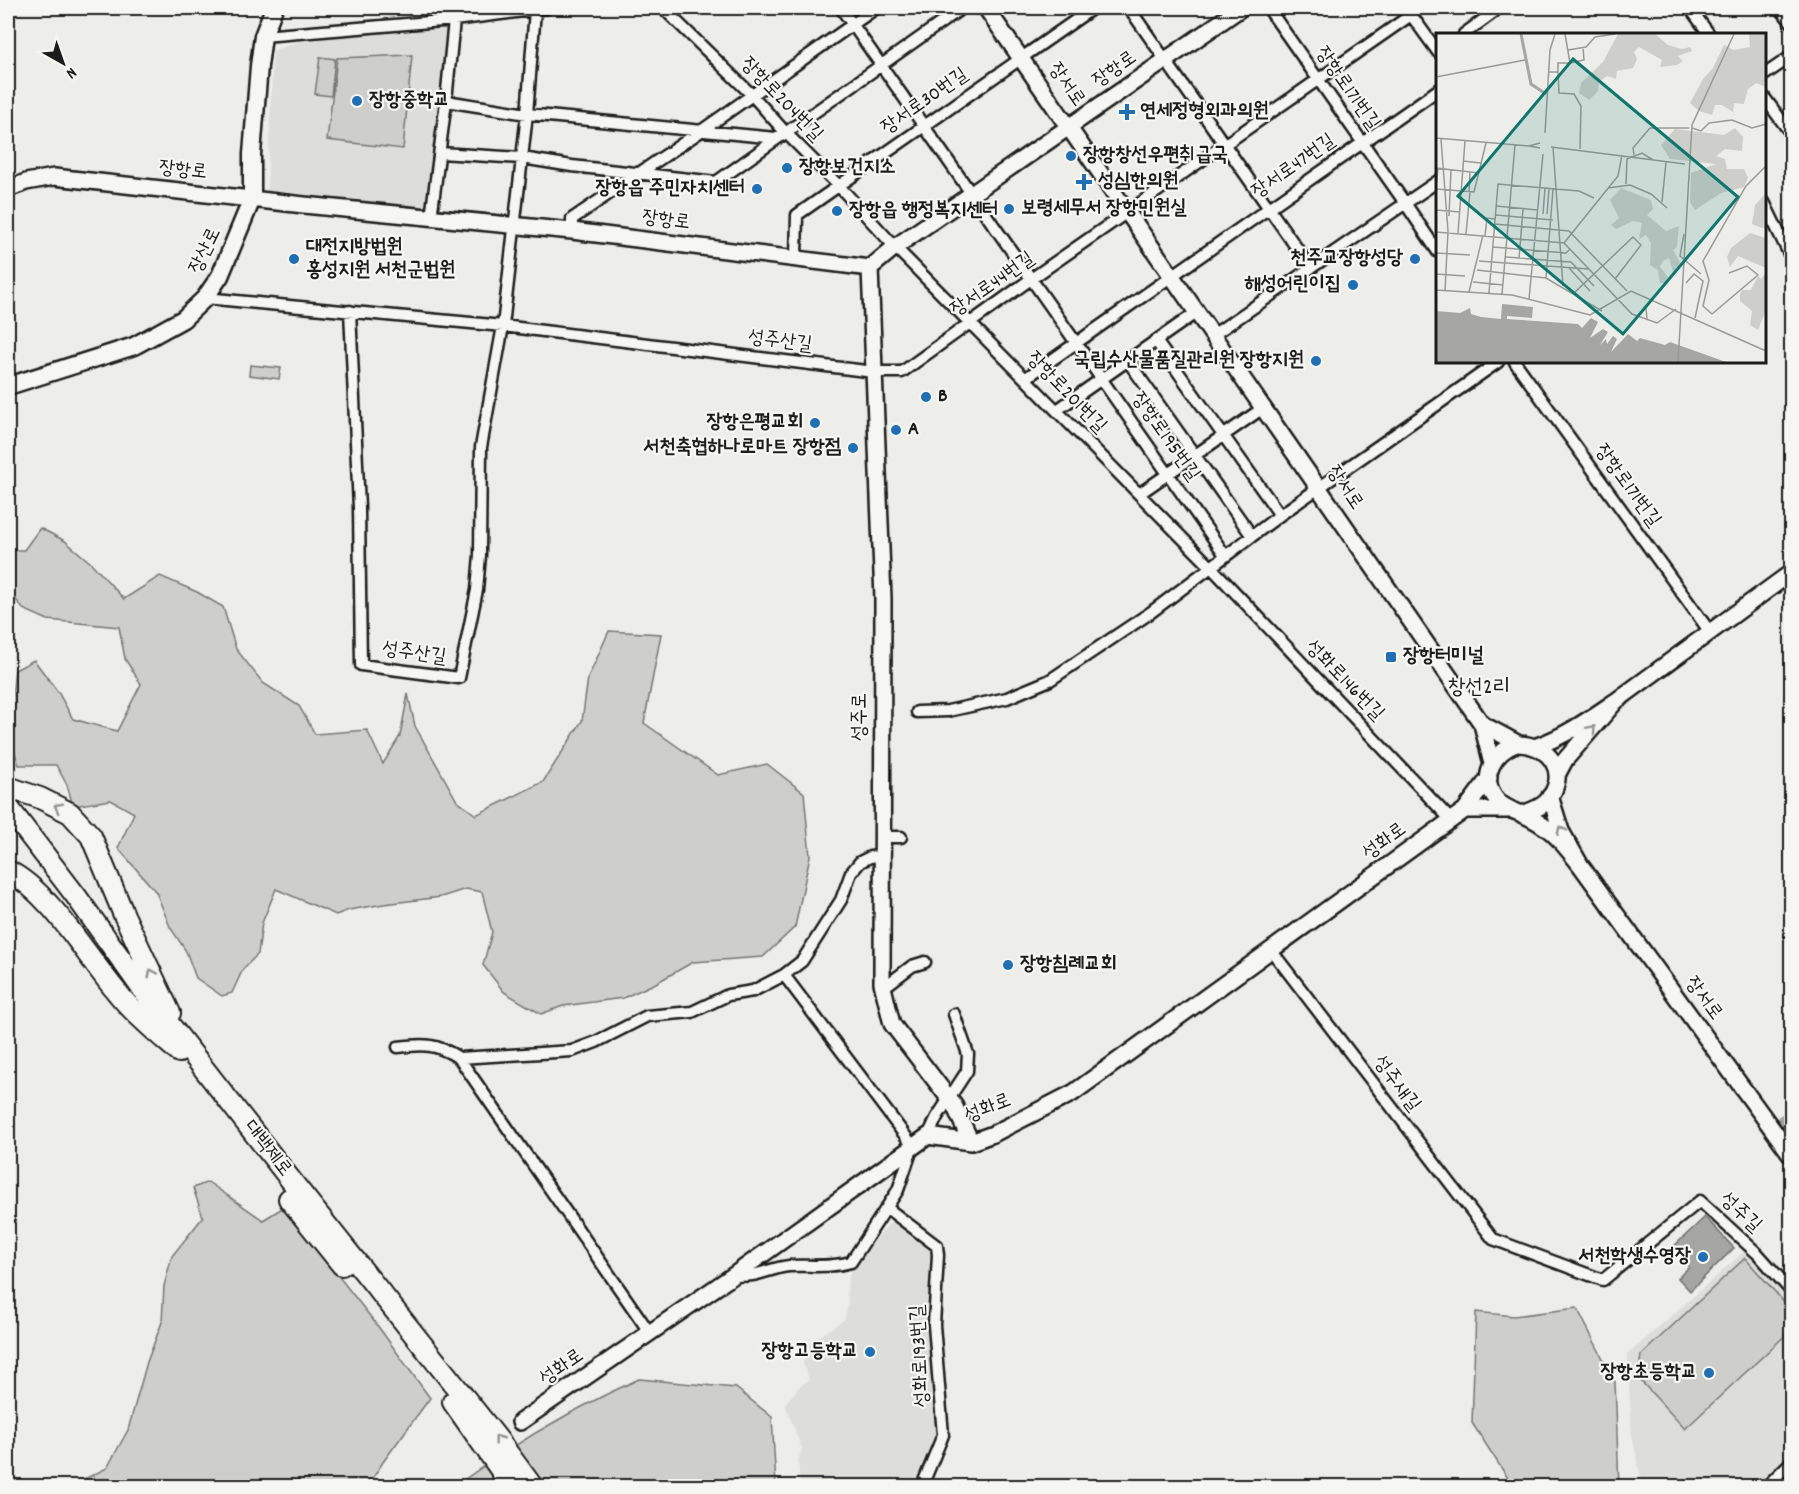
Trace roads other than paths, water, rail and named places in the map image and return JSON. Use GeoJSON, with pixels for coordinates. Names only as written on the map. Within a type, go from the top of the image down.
{"type":"FeatureCollection","features":[{"type":"Feature","properties":{"kind":"highway"},"geometry":{"type":"LineString","coordinates":[[8,787],[40,798],[70,813],[91,836],[182,1049]]}},
{"type":"Feature","properties":{"kind":"highway","name":"대백제로"},"geometry":{"type":"LineString","coordinates":[[8,807],[316,1235],[430,1368],[512,1486]]}},
{"type":"Feature","properties":{"kind":"highway","name":"대백제로"},"geometry":{"type":"LineString","coordinates":[[8,830],[496,1437],[532,1486]]}},
{"type":"Feature","properties":{"kind":"highway"},"geometry":{"type":"LineString","coordinates":[[8,871],[29,885],[45,901],[127,1005],[182,1049]]}},
{"type":"Feature","properties":{"kind":"main road","name":"장산로"},"geometry":{"type":"LineString","coordinates":[[8,386],[134,346],[183,319],[205,298],[220,276],[252,200],[253,143],[263,36],[274,8]]}},
{"type":"Feature","properties":{"kind":"street"},"geometry":{"type":"LineString","coordinates":[[263,36],[454,20],[547,8]]}},
{"type":"Feature","properties":{"kind":"street","name":"장항로204번길"},"geometry":{"type":"LineString","coordinates":[[663,8],[752,95],[780,135],[838,185],[895,246]]}},
{"type":"Feature","properties":{"kind":"street","name":"장항로195번길"},"geometry":{"type":"LineString","coordinates":[[841,8],[1226,555]]}},
{"type":"Feature","properties":{"kind":"street"},"geometry":{"type":"LineString","coordinates":[[572,231],[572,219],[642,173],[876,8]]}},
{"type":"Feature","properties":{"kind":"street"},"geometry":{"type":"LineString","coordinates":[[440,153],[522,158],[572,166],[716,182],[962,8]]}},
{"type":"Feature","properties":{"kind":"street","name":"장서로"},"geometry":{"type":"LineString","coordinates":[[986,8],[1482,724]]}},
{"type":"Feature","properties":{"kind":"street","name":"장서로30번길"},"geometry":{"type":"LineString","coordinates":[[796,258],[797,215],[1093,8]]}},
{"type":"Feature","properties":{"kind":"street"},"geometry":{"type":"LineString","coordinates":[[1129,8],[1311,267]]}},
{"type":"Feature","properties":{"kind":"street","name":"장항로"},"geometry":{"type":"LineString","coordinates":[[8,189],[26,182],[54,177],[252,200],[572,231],[870,267],[895,246],[1241,8]]}},
{"type":"Feature","properties":{"kind":"street","name":"장항로171번길"},"geometry":{"type":"LineString","coordinates":[[1268,8],[1436,250]]}},
{"type":"Feature","properties":{"kind":"street"},"geometry":{"type":"LineString","coordinates":[[1465,33],[1494,12],[1491,8]]}},
{"type":"Feature","properties":{"kind":"street"},"geometry":{"type":"LineString","coordinates":[[1690,8],[1708,33]]}},
{"type":"Feature","properties":{"kind":"street"},"geometry":{"type":"LineString","coordinates":[[1780,8],[1791,23]]}},
{"type":"Feature","properties":{"kind":"street","name":"성주산길"},"geometry":{"type":"LineString","coordinates":[[350,311],[359,508],[361,664],[459,678],[477,590],[480,555],[481,447],[503,326],[527,114],[535,10]]}},
{"type":"Feature","properties":{"kind":"street"},"geometry":{"type":"LineString","coordinates":[[1409,11],[1436,51]]}},
{"type":"Feature","properties":{"kind":"street","name":"장서로44번길"},"geometry":{"type":"LineString","coordinates":[[874,372],[902,372],[1031,279],[1318,80],[1409,11]]}},
{"type":"Feature","properties":{"kind":"street"},"geometry":{"type":"LineString","coordinates":[[430,218],[440,153],[454,20]]}},
{"type":"Feature","properties":{"kind":"street"},"geometry":{"type":"LineString","coordinates":[[1766,74],[1791,56]]}},
{"type":"Feature","properties":{"kind":"street","name":"장서로47번길"},"geometry":{"type":"LineString","coordinates":[[1172,275],[1436,91]]}},
{"type":"Feature","properties":{"kind":"street"},"geometry":{"type":"LineString","coordinates":[[1766,100],[1791,135]]}},
{"type":"Feature","properties":{"kind":"street"},"geometry":{"type":"LineString","coordinates":[[446,101],[527,114],[701,131],[780,135]]}},
{"type":"Feature","properties":{"kind":"street"},"geometry":{"type":"LineString","coordinates":[[1213,335],[1436,182]]}},
{"type":"Feature","properties":{"kind":"street"},"geometry":{"type":"LineString","coordinates":[[1766,206],[1791,259]]}},
{"type":"Feature","properties":{"kind":"street","name":"장항로201번길"},"geometry":{"type":"LineString","coordinates":[[895,246],[1210,566]]}},
{"type":"Feature","properties":{"kind":"street","name":"성주로"},"geometry":{"type":"LineString","coordinates":[[870,267],[883,599],[883,987],[892,1024],[949,1099],[971,1142]]}},
{"type":"Feature","properties":{"kind":"street"},"geometry":{"type":"LineString","coordinates":[[1026,378],[1172,275]]}},
{"type":"Feature","properties":{"kind":"street","name":"성주산길"},"geometry":{"type":"LineString","coordinates":[[205,298],[503,326],[874,372]]}},
{"type":"Feature","properties":{"kind":"street"},"geometry":{"type":"LineString","coordinates":[[1057,410],[1197,312]]}},
{"type":"Feature","properties":{"kind":"street"},"geometry":{"type":"LineString","coordinates":[[1156,341],[1280,515]]}},
{"type":"Feature","properties":{"kind":"street"},"geometry":{"type":"LineString","coordinates":[[1128,361],[1252,536]]}},
{"type":"Feature","properties":{"kind":"street"},"geometry":{"type":"LineString","coordinates":[[917,712],[948,711],[995,701],[1050,680],[1150,613],[1280,515],[1497,363]]}},
{"type":"Feature","properties":{"kind":"street","name":"장항로171번길"},"geometry":{"type":"LineString","coordinates":[[1516,363],[1710,632]]}},
{"type":"Feature","properties":{"kind":"street"},"geometry":{"type":"LineString","coordinates":[[1139,494],[1263,408]]}},
{"type":"Feature","properties":{"kind":"street","name":"성화로146번길"},"geometry":{"type":"LineString","coordinates":[[1210,566],[1451,820]]}},
{"type":"Feature","properties":{"kind":"street"},"geometry":{"type":"LineString","coordinates":[[1482,724],[1519,744],[1537,746],[1552,741],[1616,701],[1791,572]]}},
{"type":"Feature","properties":{"kind":"street"},"geometry":{"type":"LineString","coordinates":[[1557,776],[1565,760],[1616,701]]}},
{"type":"Feature","properties":{"kind":"street"},"geometry":{"type":"LineString","coordinates":[[1482,724],[1490,771],[1490,786],[1494,797],[1503,805],[1541,823],[1559,838],[1581,866]]}},
{"type":"Feature","properties":{"kind":"street"},"geometry":{"type":"LineString","coordinates":[[1490,771],[1497,755],[1506,748],[1519,744]]}},
{"type":"Feature","properties":{"kind":"street"},"geometry":{"type":"LineString","coordinates":[[1465,810],[1517,812],[1546,802],[1557,782],[1557,776],[1553,761],[1537,746]]}},
{"type":"Feature","properties":{"kind":"street","name":"성화로"},"geometry":{"type":"LineString","coordinates":[[520,1422],[734,1275],[928,1136],[971,1142],[993,1134],[1073,1093],[1465,810],[1490,771]]}},
{"type":"Feature","properties":{"kind":"street"},"geometry":{"type":"LineString","coordinates":[[1550,796],[1561,831],[1581,866]]}},
{"type":"Feature","properties":{"kind":"street"},"geometry":{"type":"LineString","coordinates":[[882,837],[901,837]]}},
{"type":"Feature","properties":{"kind":"street"},"geometry":{"type":"LineString","coordinates":[[459,1058],[572,1051],[596,1042],[647,1016],[692,1012],[728,995],[753,991],[784,975],[802,961],[841,900],[851,873],[860,862],[870,857],[882,856]]}},
{"type":"Feature","properties":{"kind":"street","name":"장서로"},"geometry":{"type":"LineString","coordinates":[[1581,866],[1791,1156]]}},
{"type":"Feature","properties":{"kind":"street","name":"성주새길"},"geometry":{"type":"LineString","coordinates":[[1271,950],[1493,1239],[1603,1280]]}},
{"type":"Feature","properties":{"kind":"street"},"geometry":{"type":"LineString","coordinates":[[883,987],[912,966],[926,962]]}},
{"type":"Feature","properties":{"kind":"street"},"geometry":{"type":"LineString","coordinates":[[734,1275],[747,1277],[787,1267],[840,1265],[851,1262],[898,1190],[914,1146],[784,975]]}},
{"type":"Feature","properties":{"kind":"street"},"geometry":{"type":"LineString","coordinates":[[928,1136],[937,1117],[967,1071],[968,1054],[954,1014]]}},
{"type":"Feature","properties":{"kind":"street"},"geometry":{"type":"LineString","coordinates":[[398,1047],[426,1044],[450,1052],[459,1058],[650,1333]]}},
{"type":"Feature","properties":{"kind":"street","name":"성주길"},"geometry":{"type":"LineString","coordinates":[[1603,1280],[1700,1201],[1758,1254],[1791,1292]]}},
{"type":"Feature","properties":{"kind":"street","name":"성화로193번길"},"geometry":{"type":"LineString","coordinates":[[887,1208],[937,1246],[939,1255],[934,1325],[943,1435],[922,1486]]}},
{"type":"Feature","properties":{"kind":"street"},"geometry":{"type":"LineString","coordinates":[[1767,1486],[1791,1461]]}},
{"type":"Feature","properties":{"kind":"waterway"},"geometry":{"type":"LineString","coordinates":[[1784,1122],[1792,1121]]}},
{"type":"Feature","properties":{"kind":"place","name":"장항중학교"},"geometry":{"type":"Point","coordinates":[357,101]}},
{"type":"Feature","properties":{"kind":"place","name":"연세정형외과의원"},"geometry":{"type":"Point","coordinates":[1127,112]}},
{"type":"Feature","properties":{"kind":"place","name":"장항창선우편취급국"},"geometry":{"type":"Point","coordinates":[1071,156]}},
{"type":"Feature","properties":{"kind":"place","name":"장항보건지소"},"geometry":{"type":"Point","coordinates":[787,168]}},
{"type":"Feature","properties":{"kind":"place","name":"성심한의원"},"geometry":{"type":"Point","coordinates":[1084,182]}},
{"type":"Feature","properties":{"kind":"place","name":"장항읍 주민자치센터"},"geometry":{"type":"Point","coordinates":[757,189]}},
{"type":"Feature","properties":{"kind":"place","name":"보령세무서 장항민원실"},"geometry":{"type":"Point","coordinates":[1009,209]}},
{"type":"Feature","properties":{"kind":"place","name":"장항읍 행정복지센터"},"geometry":{"type":"Point","coordinates":[837,211]}},
{"type":"Feature","properties":{"kind":"place","name":"대전지방법원 홍성지원 서천군법원"},"geometry":{"type":"Point","coordinates":[294,259]}},
{"type":"Feature","properties":{"kind":"place","name":"천주교장항성당"},"geometry":{"type":"Point","coordinates":[1415,259]}},
{"type":"Feature","properties":{"kind":"place","name":"해성어린이집"},"geometry":{"type":"Point","coordinates":[1353,285]}},
{"type":"Feature","properties":{"kind":"place","name":"국립수산물품질관리원 장항지원"},"geometry":{"type":"Point","coordinates":[1316,361]}},
{"type":"Feature","properties":{"kind":"place","name":"B"},"geometry":{"type":"Point","coordinates":[926,397]}},
{"type":"Feature","properties":{"kind":"place","name":"장항은평교회"},"geometry":{"type":"Point","coordinates":[815,423]}},
{"type":"Feature","properties":{"kind":"place","name":"A"},"geometry":{"type":"Point","coordinates":[896,430]}},
{"type":"Feature","properties":{"kind":"place","name":"서천축협하나로마트 장항점"},"geometry":{"type":"Point","coordinates":[853,448]}},
{"type":"Feature","properties":{"kind":"place","name":"장항터미널"},"geometry":{"type":"Point","coordinates":[1391,657]}},
{"type":"Feature","properties":{"kind":"place","name":"장항침례교회"},"geometry":{"type":"Point","coordinates":[1008,965]}},
{"type":"Feature","properties":{"kind":"place","name":"서천학생수영장"},"geometry":{"type":"Point","coordinates":[1703,1257]}},
{"type":"Feature","properties":{"kind":"place","name":"장항고등학교"},"geometry":{"type":"Point","coordinates":[870,1352]}},
{"type":"Feature","properties":{"kind":"place","name":"장항초등학교"},"geometry":{"type":"Point","coordinates":[1709,1373]}},
{"type":"Feature","properties":{"kind":"district","name":"창선2리"},"geometry":{"type":"Point","coordinates":[1479,688]}}]}
